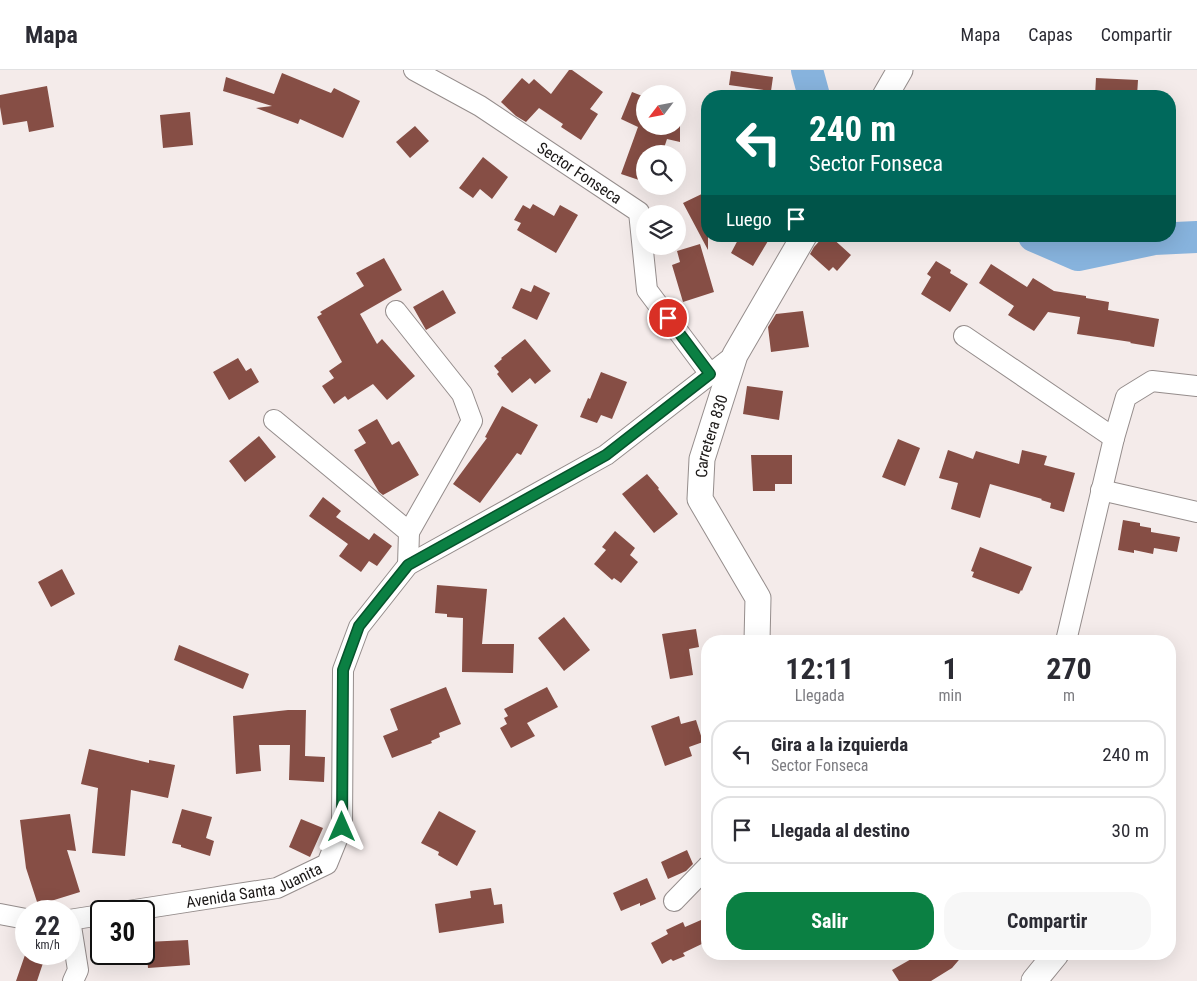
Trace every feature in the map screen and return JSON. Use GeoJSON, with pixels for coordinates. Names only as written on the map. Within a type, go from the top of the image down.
{"type":"FeatureCollection","features":[{"type":"Feature","properties":{"kind":"street","name":"Sector Fonseca"},"geometry":{"type":"LineString","coordinates":[[414,70],[480,106],[639,212],[647,290],[710,374]]}},
{"type":"Feature","properties":{"kind":"street"},"geometry":{"type":"LineString","coordinates":[[888,90],[900,70]]}},
{"type":"Feature","properties":{"kind":"street","name":"Carretera 830"},"geometry":{"type":"LineString","coordinates":[[757,635],[758,598],[700,499],[702,459],[735,355],[801,242]]}},
{"type":"Feature","properties":{"kind":"street"},"geometry":{"type":"LineString","coordinates":[[396,311],[462,394],[472,421],[409,532],[408,565]]}},
{"type":"Feature","properties":{"kind":"street"},"geometry":{"type":"LineString","coordinates":[[964,336],[1114,438]]}},
{"type":"Feature","properties":{"kind":"street","name":"Avenida Santa Juanita"},"geometry":{"type":"LineString","coordinates":[[155,907],[278,888],[326,864],[342,827],[343,670],[359,626],[408,565],[606,455],[735,355]]}},
{"type":"Feature","properties":{"kind":"street"},"geometry":{"type":"LineString","coordinates":[[1067,635],[1101,490],[1126,397],[1152,381],[1197,386]]}},
{"type":"Feature","properties":{"kind":"street"},"geometry":{"type":"LineString","coordinates":[[274,420],[409,532]]}},
{"type":"Feature","properties":{"kind":"street"},"geometry":{"type":"LineString","coordinates":[[1101,490],[1197,512]]}},
{"type":"Feature","properties":{"kind":"street"},"geometry":{"type":"LineString","coordinates":[[674,901],[701,873]]}},
{"type":"Feature","properties":{"kind":"street"},"geometry":{"type":"LineString","coordinates":[[0,914],[15,917]]}},
{"type":"Feature","properties":{"kind":"street"},"geometry":{"type":"LineString","coordinates":[[1034,981],[1051,960]]}},
{"type":"Feature","properties":{"kind":"street"},"geometry":{"type":"LineString","coordinates":[[73,981],[78,970],[77,965]]}},
{"type":"Feature","properties":{"kind":"building"},"geometry":{"type":"Polygon","coordinates":[[[569,70],[572,70],[603,92],[590,109],[598,114],[581,140],[561,127],[563,124],[539,108],[526,122],[516,116],[501,102],[522,78],[529,84],[534,79],[551,94],[569,70]]]}},
{"type":"Feature","properties":{"kind":"building"},"geometry":{"type":"Polygon","coordinates":[[[731,71],[773,77],[771,90],[729,85],[731,71]]]}},
{"type":"Feature","properties":{"kind":"building"},"geometry":{"type":"Polygon","coordinates":[[[282,73],[331,93],[334,88],[360,101],[343,138],[300,119],[298,124],[256,108],[272,106],[223,91],[226,77],[274,94],[282,73]]]}},
{"type":"Feature","properties":{"kind":"building"},"geometry":{"type":"Polygon","coordinates":[[[1096,78],[1138,80],[1137,90],[1095,90],[1096,78]]]}},
{"type":"Feature","properties":{"kind":"building"},"geometry":{"type":"Polygon","coordinates":[[[47,86],[54,127],[29,132],[27,121],[3,125],[0,95],[47,86]]]}},
{"type":"Feature","properties":{"kind":"building"},"geometry":{"type":"Polygon","coordinates":[[[632,92],[636,94],[636,126],[621,119],[632,92]]]}},
{"type":"Feature","properties":{"kind":"building"},"geometry":{"type":"Polygon","coordinates":[[[190,112],[193,145],[163,148],[160,115],[190,112]]]}},
{"type":"Feature","properties":{"kind":"building"},"geometry":{"type":"Polygon","coordinates":[[[415,126],[429,141],[410,158],[396,142],[415,126]]]}},
{"type":"Feature","properties":{"kind":"building"},"geometry":{"type":"Polygon","coordinates":[[[636,133],[636,135],[680,135],[680,142],[667,139],[665,145],[636,145],[636,179],[621,174],[636,133]]]}},
{"type":"Feature","properties":{"kind":"building"},"geometry":{"type":"Polygon","coordinates":[[[483,157],[508,177],[492,199],[480,189],[473,198],[459,188],[483,157]]]}},
{"type":"Feature","properties":{"kind":"building"},"geometry":{"type":"Polygon","coordinates":[[[701,194],[701,237],[686,209],[686,205],[683,203],[701,194]]]}},
{"type":"Feature","properties":{"kind":"building"},"geometry":{"type":"Polygon","coordinates":[[[533,204],[554,216],[560,205],[578,215],[556,253],[517,230],[521,223],[514,220],[523,205],[530,209],[533,204]]]}},
{"type":"Feature","properties":{"kind":"building"},"geometry":{"type":"Polygon","coordinates":[[[704,242],[708,242],[708,250],[704,242]]]}},
{"type":"Feature","properties":{"kind":"building"},"geometry":{"type":"Polygon","coordinates":[[[737,242],[767,242],[753,266],[731,253],[737,242]]]}},
{"type":"Feature","properties":{"kind":"building"},"geometry":{"type":"Polygon","coordinates":[[[819,242],[837,242],[851,255],[837,271],[833,267],[829,271],[810,254],[819,242]]]}},
{"type":"Feature","properties":{"kind":"building"},"geometry":{"type":"Polygon","coordinates":[[[700,244],[714,292],[683,302],[672,265],[680,262],[678,255],[686,255],[686,248],[700,244]]]}},
{"type":"Feature","properties":{"kind":"building"},"geometry":{"type":"Polygon","coordinates":[[[384,258],[402,290],[360,314],[377,344],[382,339],[415,376],[387,400],[373,384],[348,400],[345,396],[334,404],[322,386],[334,378],[329,371],[342,362],[317,317],[322,314],[320,312],[364,286],[356,273],[384,258]]]}},
{"type":"Feature","properties":{"kind":"building"},"geometry":{"type":"Polygon","coordinates":[[[936,261],[951,270],[950,273],[968,284],[950,312],[921,294],[931,277],[927,274],[936,261]]]}},
{"type":"Feature","properties":{"kind":"building"},"geometry":{"type":"Polygon","coordinates":[[[991,264],[1027,287],[1033,278],[1054,291],[1109,302],[1108,310],[1159,319],[1154,347],[1077,334],[1080,317],[1048,312],[1034,331],[1008,315],[1014,306],[979,283],[991,264]]]}},
{"type":"Feature","properties":{"kind":"building"},"geometry":{"type":"Polygon","coordinates":[[[534,285],[550,293],[537,320],[512,308],[521,288],[531,292],[534,285]]]}},
{"type":"Feature","properties":{"kind":"building"},"geometry":{"type":"Polygon","coordinates":[[[443,290],[456,313],[426,330],[413,307],[443,290]]]}},
{"type":"Feature","properties":{"kind":"building"},"geometry":{"type":"Polygon","coordinates":[[[803,311],[809,347],[771,352],[768,327],[776,314],[803,311]]]}},
{"type":"Feature","properties":{"kind":"building"},"geometry":{"type":"Polygon","coordinates":[[[525,339],[551,371],[535,384],[530,378],[512,393],[497,374],[499,372],[494,366],[525,339]]]}},
{"type":"Feature","properties":{"kind":"building"},"geometry":{"type":"Polygon","coordinates":[[[238,358],[246,371],[251,368],[259,382],[229,400],[213,372],[238,358]]]}},
{"type":"Feature","properties":{"kind":"building"},"geometry":{"type":"Polygon","coordinates":[[[601,372],[627,382],[612,419],[601,415],[597,423],[580,417],[601,372]]]}},
{"type":"Feature","properties":{"kind":"building"},"geometry":{"type":"Polygon","coordinates":[[[747,386],[783,391],[779,420],[743,414],[747,386]]]}},
{"type":"Feature","properties":{"kind":"building"},"geometry":{"type":"Polygon","coordinates":[[[502,406],[538,425],[521,455],[517,453],[480,503],[453,484],[487,438],[485,437],[502,406]]]}},
{"type":"Feature","properties":{"kind":"building"},"geometry":{"type":"Polygon","coordinates":[[[377,419],[392,445],[399,441],[419,475],[383,495],[379,492],[354,450],[366,443],[358,430],[377,419]]]}},
{"type":"Feature","properties":{"kind":"building"},"geometry":{"type":"Polygon","coordinates":[[[259,436],[276,457],[245,482],[229,461],[259,436]]]}},
{"type":"Feature","properties":{"kind":"building"},"geometry":{"type":"Polygon","coordinates":[[[898,439],[920,448],[905,486],[882,477],[898,439]]]}},
{"type":"Feature","properties":{"kind":"building"},"geometry":{"type":"Polygon","coordinates":[[[948,450],[973,459],[976,451],[1019,464],[1022,450],[1047,456],[1044,465],[1075,473],[1064,512],[1050,508],[1051,503],[1042,499],[990,484],[980,518],[951,509],[958,483],[939,478],[948,450]]]}},
{"type":"Feature","properties":{"kind":"building"},"geometry":{"type":"Polygon","coordinates":[[[751,455],[792,455],[792,484],[775,484],[775,491],[753,491],[751,455]]]}},
{"type":"Feature","properties":{"kind":"building"},"geometry":{"type":"Polygon","coordinates":[[[647,474],[678,514],[654,533],[622,494],[647,474]]]}},
{"type":"Feature","properties":{"kind":"building"},"geometry":{"type":"Polygon","coordinates":[[[323,497],[341,511],[336,517],[369,540],[374,533],[392,546],[377,566],[369,561],[361,572],[339,556],[348,544],[309,516],[323,497]]]}},
{"type":"Feature","properties":{"kind":"building"},"geometry":{"type":"Polygon","coordinates":[[[1123,520],[1140,523],[1140,526],[1151,528],[1151,532],[1180,537],[1177,552],[1154,548],[1153,554],[1134,550],[1134,553],[1118,550],[1123,520]]]}},
{"type":"Feature","properties":{"kind":"building"},"geometry":{"type":"Polygon","coordinates":[[[615,531],[635,548],[630,555],[638,562],[621,583],[614,578],[612,580],[594,564],[606,550],[602,547],[615,531]]]}},
{"type":"Feature","properties":{"kind":"building"},"geometry":{"type":"Polygon","coordinates":[[[980,547],[1032,567],[1019,594],[972,577],[974,572],[971,571],[980,547]]]}},
{"type":"Feature","properties":{"kind":"building"},"geometry":{"type":"Polygon","coordinates":[[[62,569],[75,594],[51,607],[38,582],[62,569]]]}},
{"type":"Feature","properties":{"kind":"building"},"geometry":{"type":"Polygon","coordinates":[[[437,585],[487,589],[482,644],[514,644],[513,673],[462,672],[463,618],[447,617],[447,614],[435,613],[437,585]]]}},
{"type":"Feature","properties":{"kind":"building"},"geometry":{"type":"Polygon","coordinates":[[[564,617],[590,650],[564,671],[538,638],[564,617]]]}},
{"type":"Feature","properties":{"kind":"building"},"geometry":{"type":"Polygon","coordinates":[[[696,629],[699,647],[689,649],[693,675],[670,679],[662,634],[696,629]]]}},
{"type":"Feature","properties":{"kind":"building"},"geometry":{"type":"Polygon","coordinates":[[[179,645],[249,674],[243,689],[174,660],[179,645]]]}},
{"type":"Feature","properties":{"kind":"building"},"geometry":{"type":"Polygon","coordinates":[[[446,687],[461,724],[439,733],[440,737],[431,741],[432,743],[392,758],[383,736],[398,730],[390,709],[446,687]]]}},
{"type":"Feature","properties":{"kind":"building"},"geometry":{"type":"Polygon","coordinates":[[[547,687],[558,707],[527,723],[535,736],[511,748],[500,728],[507,724],[504,718],[508,716],[504,709],[547,687]]]}},
{"type":"Feature","properties":{"kind":"building"},"geometry":{"type":"Polygon","coordinates":[[[306,710],[305,756],[325,757],[324,782],[289,780],[290,745],[259,745],[261,771],[236,774],[233,716],[306,710]]]}},
{"type":"Feature","properties":{"kind":"building"},"geometry":{"type":"Polygon","coordinates":[[[679,716],[681,724],[696,720],[701,736],[701,743],[689,747],[692,756],[665,766],[651,726],[679,716]]]}},
{"type":"Feature","properties":{"kind":"building"},"geometry":{"type":"Polygon","coordinates":[[[89,749],[149,763],[149,760],[175,765],[168,798],[131,790],[125,856],[92,853],[98,788],[81,784],[89,749]]]}},
{"type":"Feature","properties":{"kind":"building"},"geometry":{"type":"Polygon","coordinates":[[[182,809],[212,817],[206,838],[214,841],[210,856],[172,843],[182,809]]]}},
{"type":"Feature","properties":{"kind":"building"},"geometry":{"type":"Polygon","coordinates":[[[439,811],[476,831],[457,866],[438,855],[439,852],[421,843],[439,811]]]}},
{"type":"Feature","properties":{"kind":"building"},"geometry":{"type":"Polygon","coordinates":[[[70,814],[76,851],[67,850],[80,892],[54,900],[36,900],[26,868],[20,820],[70,814]]]}},
{"type":"Feature","properties":{"kind":"building"},"geometry":{"type":"Polygon","coordinates":[[[301,819],[323,828],[310,857],[289,847],[301,819]]]}},
{"type":"Feature","properties":{"kind":"building"},"geometry":{"type":"Polygon","coordinates":[[[687,850],[693,864],[686,871],[668,879],[661,862],[687,850]]]}},
{"type":"Feature","properties":{"kind":"building"},"geometry":{"type":"Polygon","coordinates":[[[647,878],[656,899],[621,911],[613,893],[647,878]]]}},
{"type":"Feature","properties":{"kind":"building"},"geometry":{"type":"Polygon","coordinates":[[[491,888],[494,905],[502,904],[504,923],[439,933],[435,904],[471,898],[470,891],[491,888]]]}},
{"type":"Feature","properties":{"kind":"building"},"geometry":{"type":"Polygon","coordinates":[[[701,920],[701,944],[683,953],[685,956],[673,961],[671,959],[662,964],[651,943],[668,934],[666,930],[683,922],[685,927],[701,920]]]}},
{"type":"Feature","properties":{"kind":"building"},"geometry":{"type":"Polygon","coordinates":[[[188,940],[190,965],[148,968],[148,965],[155,965],[155,942],[188,940]]]}},
{"type":"Feature","properties":{"kind":"building"},"geometry":{"type":"Polygon","coordinates":[[[910,960],[959,960],[952,968],[931,981],[899,981],[892,970],[910,960]]]}},
{"type":"Feature","properties":{"kind":"building"},"geometry":{"type":"Polygon","coordinates":[[[22,965],[42,965],[37,981],[16,981],[22,965]]]}},
{"type":"Feature","properties":{"kind":"waterway"},"geometry":{"type":"LineString","coordinates":[[807,70],[812,90]]}},
{"type":"Feature","properties":{"kind":"waterway"},"geometry":{"type":"LineString","coordinates":[[1176,238],[1197,237]]}},
{"type":"Feature","properties":{"kind":"waterway"},"geometry":{"type":"LineString","coordinates":[[1048,242],[1078,255],[1140,242]]}},
{"type":"Feature","properties":{"kind":"route"},"geometry":{"type":"LineString","coordinates":[[342,827],[343,670],[359,626],[408,565],[606,455],[710,374],[668,318]]}}]}
